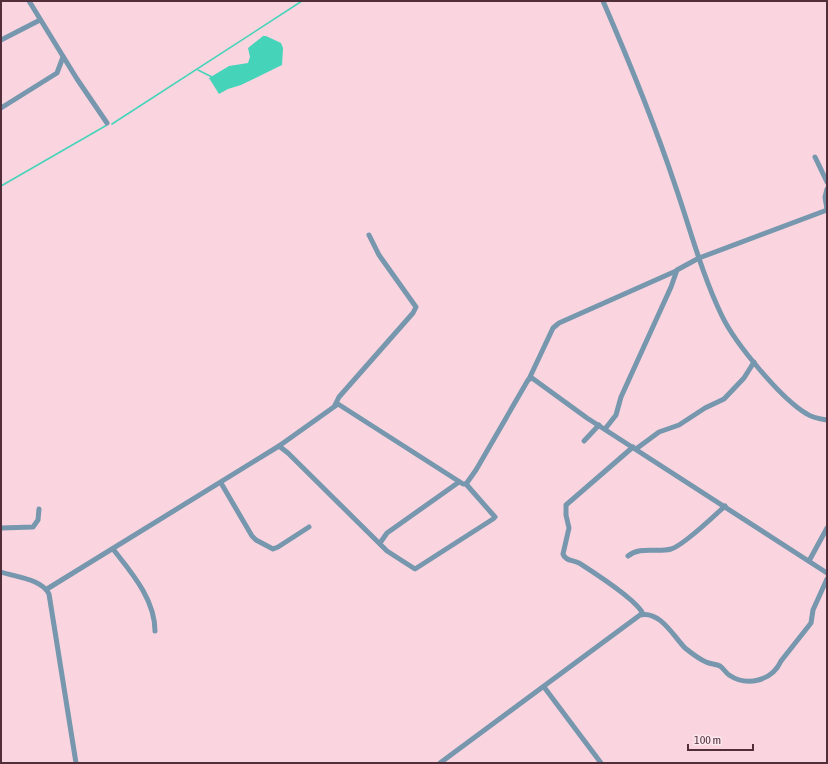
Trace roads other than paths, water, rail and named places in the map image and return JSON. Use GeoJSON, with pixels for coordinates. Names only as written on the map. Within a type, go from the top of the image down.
{"type":"FeatureCollection","features":[{"type":"Feature","properties":{"kind":"street"},"geometry":{"type":"LineString","coordinates":[[28,1],[107,123]]}},
{"type":"Feature","properties":{"kind":"street"},"geometry":{"type":"LineString","coordinates":[[603,1],[654,126],[699,258],[723,319],[735,339],[771,382],[805,413],[812,417],[827,420]]}},
{"type":"Feature","properties":{"kind":"street"},"geometry":{"type":"LineString","coordinates":[[1,40],[40,20]]}},
{"type":"Feature","properties":{"kind":"street"},"geometry":{"type":"LineString","coordinates":[[1,108],[57,74],[64,57]]}},
{"type":"Feature","properties":{"kind":"street"},"geometry":{"type":"LineString","coordinates":[[815,157],[827,182]]}},
{"type":"Feature","properties":{"kind":"street"},"geometry":{"type":"LineString","coordinates":[[466,484],[476,470],[529,379],[554,328],[559,323],[677,270],[699,258],[827,210],[825,197],[827,189]]}},
{"type":"Feature","properties":{"kind":"street"},"geometry":{"type":"LineString","coordinates":[[47,589],[279,446],[335,405],[339,397],[413,313],[416,307],[379,255],[369,235]]}},
{"type":"Feature","properties":{"kind":"street"},"geometry":{"type":"LineString","coordinates":[[605,428],[616,416],[621,397],[671,287],[677,270]]}},
{"type":"Feature","properties":{"kind":"street"},"geometry":{"type":"LineString","coordinates":[[643,614],[641,609],[630,599],[578,563],[566,559],[563,554],[569,528],[566,515],[566,505],[634,448],[659,432],[680,425],[705,408],[724,399],[744,378],[754,362]]}},
{"type":"Feature","properties":{"kind":"street"},"geometry":{"type":"LineString","coordinates":[[529,379],[537,382],[634,448],[827,573]]}},
{"type":"Feature","properties":{"kind":"street"},"geometry":{"type":"LineString","coordinates":[[279,446],[288,453],[388,551],[415,569],[488,524],[495,517],[466,484],[459,482],[340,404],[335,405]]}},
{"type":"Feature","properties":{"kind":"street"},"geometry":{"type":"LineString","coordinates":[[584,441],[600,425]]}},
{"type":"Feature","properties":{"kind":"street"},"geometry":{"type":"LineString","coordinates":[[221,482],[252,536],[266,546],[275,549],[309,527]]}},
{"type":"Feature","properties":{"kind":"street"},"geometry":{"type":"LineString","coordinates":[[380,543],[387,533],[459,482]]}},
{"type":"Feature","properties":{"kind":"street"},"geometry":{"type":"LineString","coordinates":[[628,556],[638,551],[663,550],[677,546],[725,506]]}},
{"type":"Feature","properties":{"kind":"street"},"geometry":{"type":"LineString","coordinates":[[1,528],[33,527],[38,520],[39,509]]}},
{"type":"Feature","properties":{"kind":"street"},"geometry":{"type":"LineString","coordinates":[[809,561],[827,528]]}},
{"type":"Feature","properties":{"kind":"street"},"geometry":{"type":"LineString","coordinates":[[113,549],[130,570],[145,594],[154,616],[155,631]]}},
{"type":"Feature","properties":{"kind":"street"},"geometry":{"type":"LineString","coordinates":[[1,572],[38,583],[47,589],[51,601],[76,763]]}},
{"type":"Feature","properties":{"kind":"street"},"geometry":{"type":"LineString","coordinates":[[643,614],[654,617],[663,624],[685,648],[705,662],[721,667],[729,675],[743,681],[759,680],[772,674],[778,668],[781,661],[810,626],[813,610],[827,580]]}},
{"type":"Feature","properties":{"kind":"street"},"geometry":{"type":"LineString","coordinates":[[440,763],[479,732],[544,687],[643,614]]}},
{"type":"Feature","properties":{"kind":"street"},"geometry":{"type":"LineString","coordinates":[[544,687],[601,763]]}},
{"type":"Feature","properties":{"kind":"waterway"},"geometry":{"type":"LineString","coordinates":[[112,124],[302,1]]}},
{"type":"Feature","properties":{"kind":"waterway"},"geometry":{"type":"LineString","coordinates":[[198,70],[212,77]]}},
{"type":"Feature","properties":{"kind":"waterway"},"geometry":{"type":"LineString","coordinates":[[1,186],[107,125]]}}]}
